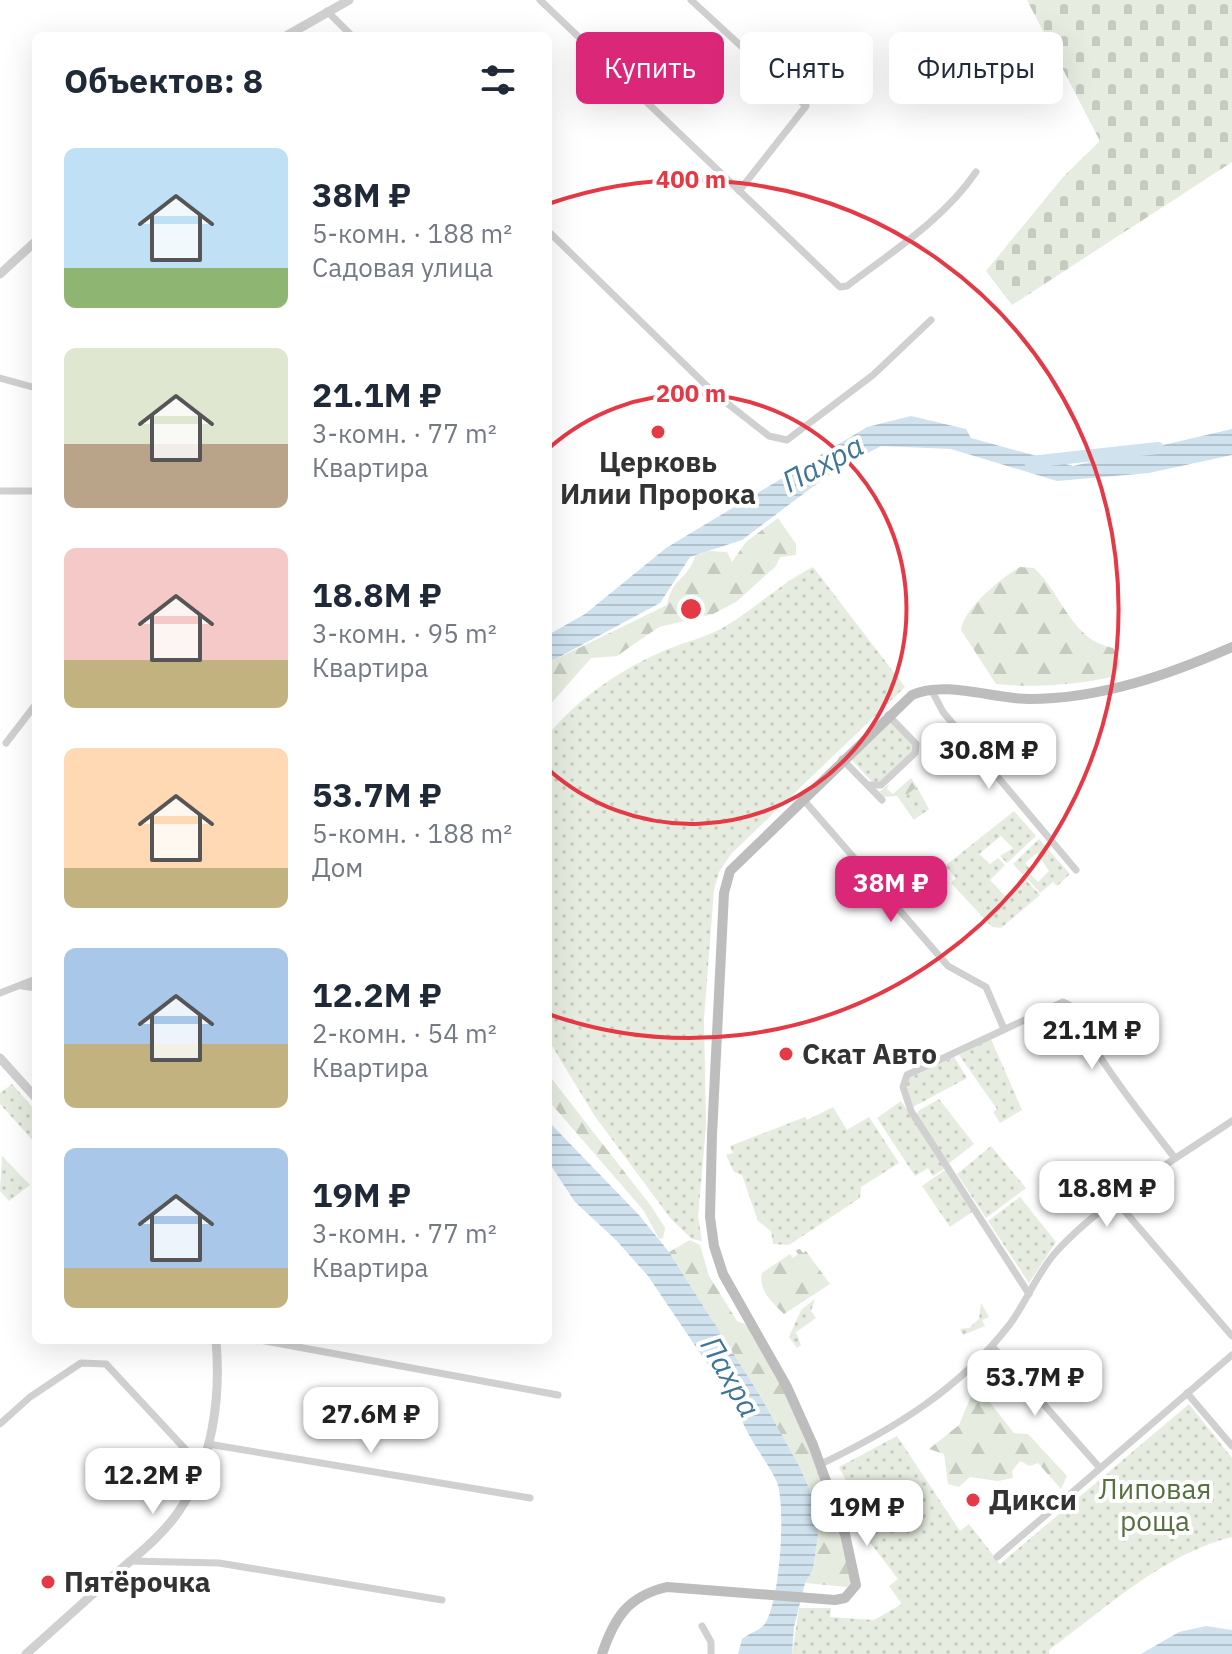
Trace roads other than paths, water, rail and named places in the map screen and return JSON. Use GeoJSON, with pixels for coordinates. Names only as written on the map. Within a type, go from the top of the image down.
{"type":"FeatureCollection","features":[{"type":"Feature","properties":{"kind":"main road"},"geometry":{"type":"LineString","coordinates":[[602,1654],[618,1616],[639,1595],[667,1587],[832,1600],[852,1593],[856,1578],[821,1464],[787,1387],[723,1274],[710,1217],[716,1034],[726,880],[739,858],[912,695],[932,691],[1028,699],[1086,694],[1173,673],[1232,647]]}},
{"type":"Feature","properties":{"kind":"street"},"geometry":{"type":"LineString","coordinates":[[293,32],[349,0]]}},
{"type":"Feature","properties":{"kind":"street"},"geometry":{"type":"LineString","coordinates":[[540,0],[840,287],[847,286],[914,236],[964,189],[976,172]]}},
{"type":"Feature","properties":{"kind":"street"},"geometry":{"type":"LineString","coordinates":[[691,0],[806,106],[739,191]]}},
{"type":"Feature","properties":{"kind":"street"},"geometry":{"type":"LineString","coordinates":[[327,11],[348,32]]}},
{"type":"Feature","properties":{"kind":"street"},"geometry":{"type":"LineString","coordinates":[[552,235],[714,393],[769,436],[787,440],[800,431],[873,375],[931,320]]}},
{"type":"Feature","properties":{"kind":"street"},"geometry":{"type":"LineString","coordinates":[[0,274],[32,245]]}},
{"type":"Feature","properties":{"kind":"street"},"geometry":{"type":"LineString","coordinates":[[0,378],[32,387]]}},
{"type":"Feature","properties":{"kind":"street"},"geometry":{"type":"LineString","coordinates":[[0,491],[32,491]]}},
{"type":"Feature","properties":{"kind":"street"},"geometry":{"type":"LineString","coordinates":[[932,691],[943,712],[1076,870]]}},
{"type":"Feature","properties":{"kind":"street"},"geometry":{"type":"LineString","coordinates":[[6,743],[32,709]]}},
{"type":"Feature","properties":{"kind":"street"},"geometry":{"type":"LineString","coordinates":[[870,785],[881,785],[915,753],[916,744],[888,715]]}},
{"type":"Feature","properties":{"kind":"street"},"geometry":{"type":"LineString","coordinates":[[842,759],[882,800]]}},
{"type":"Feature","properties":{"kind":"street"},"geometry":{"type":"LineString","coordinates":[[802,798],[948,966],[986,987],[1004,1029]]}},
{"type":"Feature","properties":{"kind":"street"},"geometry":{"type":"LineString","coordinates":[[0,993],[32,981]]}},
{"type":"Feature","properties":{"kind":"street"},"geometry":{"type":"LineString","coordinates":[[20,986],[32,988]]}},
{"type":"Feature","properties":{"kind":"street"},"geometry":{"type":"LineString","coordinates":[[1029,1294],[911,1111],[903,1087],[907,1075],[1053,1005],[1071,1004],[1124,1091],[1174,1157]]}},
{"type":"Feature","properties":{"kind":"street"},"geometry":{"type":"LineString","coordinates":[[0,1058],[32,1094]]}},
{"type":"Feature","properties":{"kind":"street"},"geometry":{"type":"LineString","coordinates":[[821,1464],[917,1412],[992,1346],[1056,1251],[1174,1157],[1232,1121]]}},
{"type":"Feature","properties":{"kind":"street"},"geometry":{"type":"LineString","coordinates":[[1116,1201],[1232,1336]]}},
{"type":"Feature","properties":{"kind":"street"},"geometry":{"type":"LineString","coordinates":[[26,1654],[179,1511],[208,1444],[220,1385],[216,1344]]}},
{"type":"Feature","properties":{"kind":"street"},"geometry":{"type":"LineString","coordinates":[[282,1344],[558,1395]]}},
{"type":"Feature","properties":{"kind":"street"},"geometry":{"type":"LineString","coordinates":[[992,1346],[1100,1468]]}},
{"type":"Feature","properties":{"kind":"street"},"geometry":{"type":"LineString","coordinates":[[997,1557],[1232,1355]]}},
{"type":"Feature","properties":{"kind":"street"},"geometry":{"type":"LineString","coordinates":[[0,1424],[30,1397],[81,1363],[106,1364],[200,1465]]}},
{"type":"Feature","properties":{"kind":"street"},"geometry":{"type":"LineString","coordinates":[[1187,1393],[1232,1446]]}},
{"type":"Feature","properties":{"kind":"street"},"geometry":{"type":"LineString","coordinates":[[208,1444],[530,1498]]}},
{"type":"Feature","properties":{"kind":"street"},"geometry":{"type":"LineString","coordinates":[[129,1561],[219,1563],[442,1600]]}},
{"type":"Feature","properties":{"kind":"street"},"geometry":{"type":"LineString","coordinates":[[702,1626],[711,1642],[711,1654]]}},
{"type":"Feature","properties":{"kind":"water"},"geometry":{"type":"Polygon","coordinates":[[[911,416],[966,429],[971,438],[1073,466],[1232,429],[1232,455],[1149,473],[1057,481],[951,449],[881,446],[835,470],[742,540],[690,557],[660,603],[552,661],[552,633],[585,614],[666,548],[867,427],[911,416]]]}},
{"type":"Feature","properties":{"kind":"water"},"geometry":{"type":"Polygon","coordinates":[[[552,1125],[639,1215],[669,1252],[759,1394],[800,1468],[814,1500],[818,1534],[813,1570],[805,1583],[794,1627],[792,1654],[738,1654],[742,1639],[763,1626],[774,1599],[781,1531],[776,1480],[750,1437],[738,1409],[648,1276],[616,1240],[575,1202],[552,1167],[552,1125]]]}},
{"type":"Feature","properties":{"kind":"water"},"geometry":{"type":"Polygon","coordinates":[[[1206,1626],[1232,1630],[1232,1654],[1141,1654],[1179,1632],[1206,1626]]]}},
{"type":"Feature","properties":{"kind":"waterway","name":"Пахра"},"geometry":{"type":"LineString","coordinates":[[1030,462],[1158,448]]}},
{"type":"Feature","properties":{"kind":"place","name":"Церковь Илии Пророка"},"geometry":{"type":"Point","coordinates":[658,432]}},
{"type":"Feature","properties":{"kind":"place","name":"Скат Авто"},"geometry":{"type":"Point","coordinates":[786,1054]}},
{"type":"Feature","properties":{"kind":"place","name":"Дикси"},"geometry":{"type":"Point","coordinates":[973,1500]}},
{"type":"Feature","properties":{"kind":"place","name":"Пятёрочка"},"geometry":{"type":"Point","coordinates":[48,1582]}},
{"type":"Feature","properties":{"kind":"park label","name":"Липовая роща"},"geometry":{"type":"Point","coordinates":[1155,1505]}}]}
